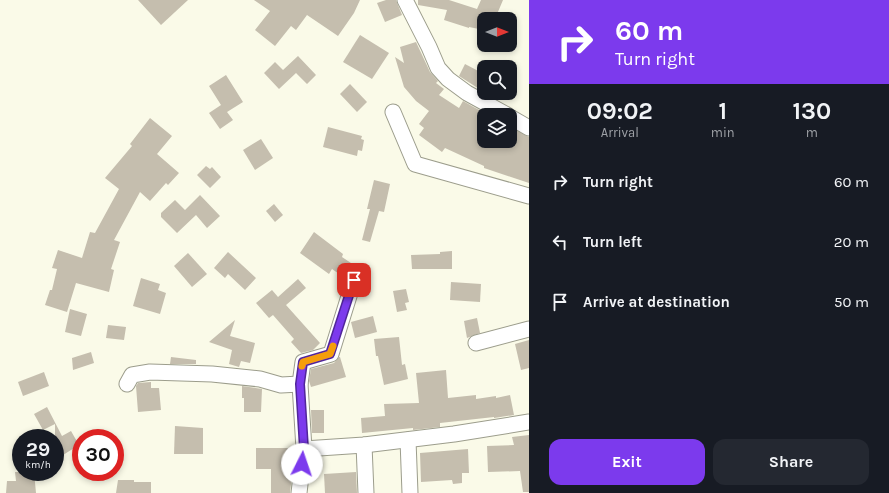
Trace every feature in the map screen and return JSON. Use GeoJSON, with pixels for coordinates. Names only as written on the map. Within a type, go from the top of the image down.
{"type":"FeatureCollection","features":[{"type":"Feature","properties":{"kind":"street"},"geometry":{"type":"LineString","coordinates":[[405,0],[438,68],[467,93],[494,108]]}},
{"type":"Feature","properties":{"kind":"street"},"geometry":{"type":"LineString","coordinates":[[393,112],[415,164],[529,196]]}},
{"type":"Feature","properties":{"kind":"street"},"geometry":{"type":"LineString","coordinates":[[517,121],[529,128]]}},
{"type":"Feature","properties":{"kind":"street"},"geometry":{"type":"LineString","coordinates":[[299,493],[304,449],[300,384],[303,362],[330,354],[354,280]]}},
{"type":"Feature","properties":{"kind":"street"},"geometry":{"type":"LineString","coordinates":[[476,343],[529,329]]}},
{"type":"Feature","properties":{"kind":"street"},"geometry":{"type":"LineString","coordinates":[[127,384],[132,376],[150,372],[237,376],[260,379],[281,385],[300,384]]}},
{"type":"Feature","properties":{"kind":"street"},"geometry":{"type":"LineString","coordinates":[[304,449],[408,440],[529,422]]}},
{"type":"Feature","properties":{"kind":"street"},"geometry":{"type":"LineString","coordinates":[[408,440],[410,493]]}},
{"type":"Feature","properties":{"kind":"street"},"geometry":{"type":"LineString","coordinates":[[364,445],[366,493]]}},
{"type":"Feature","properties":{"kind":"building"},"geometry":{"type":"Polygon","coordinates":[[[138,0],[188,0],[161,25],[138,0]]]}},
{"type":"Feature","properties":{"kind":"building"},"geometry":{"type":"Polygon","coordinates":[[[254,0],[360,0],[354,13],[338,36],[307,15],[296,30],[291,26],[275,46],[255,30],[270,11],[254,0]]]}},
{"type":"Feature","properties":{"kind":"building"},"geometry":{"type":"Polygon","coordinates":[[[386,0],[396,0],[402,15],[385,22],[377,3],[386,0]]]}},
{"type":"Feature","properties":{"kind":"building"},"geometry":{"type":"Polygon","coordinates":[[[418,0],[449,0],[477,9],[481,0],[503,0],[498,12],[477,12],[477,29],[469,28],[444,20],[447,10],[418,5],[418,0]]]}},
{"type":"Feature","properties":{"kind":"building"},"geometry":{"type":"Polygon","coordinates":[[[360,35],[389,53],[372,79],[343,62],[360,35]]]}},
{"type":"Feature","properties":{"kind":"building"},"geometry":{"type":"Polygon","coordinates":[[[416,42],[430,72],[438,81],[436,83],[444,89],[439,95],[459,108],[463,101],[477,109],[477,148],[517,148],[517,131],[529,137],[529,183],[484,168],[484,166],[445,148],[442,152],[419,135],[424,128],[419,124],[429,111],[416,101],[404,87],[395,57],[404,63],[400,47],[416,42]]]}},
{"type":"Feature","properties":{"kind":"building"},"geometry":{"type":"Polygon","coordinates":[[[298,56],[316,75],[307,84],[296,73],[279,89],[264,73],[275,62],[283,70],[298,56]]]}},
{"type":"Feature","properties":{"kind":"building"},"geometry":{"type":"Polygon","coordinates":[[[465,64],[477,70],[477,88],[459,76],[465,64]]]}},
{"type":"Feature","properties":{"kind":"building"},"geometry":{"type":"Polygon","coordinates":[[[226,75],[243,102],[227,112],[233,120],[220,129],[209,113],[221,105],[209,86],[226,75]]]}},
{"type":"Feature","properties":{"kind":"building"},"geometry":{"type":"Polygon","coordinates":[[[350,84],[367,102],[357,112],[340,94],[350,84]]]}},
{"type":"Feature","properties":{"kind":"building"},"geometry":{"type":"Polygon","coordinates":[[[150,118],[172,136],[157,154],[179,173],[168,185],[166,183],[150,201],[140,192],[114,240],[120,242],[111,269],[114,270],[109,292],[76,283],[67,312],[45,305],[50,290],[52,290],[57,269],[52,268],[58,250],[82,258],[90,232],[95,233],[119,189],[105,178],[132,146],[130,144],[150,118]]]}},
{"type":"Feature","properties":{"kind":"building"},"geometry":{"type":"Polygon","coordinates":[[[328,127],[362,136],[361,139],[364,140],[362,151],[358,150],[357,156],[323,147],[328,127]]]}},
{"type":"Feature","properties":{"kind":"building"},"geometry":{"type":"Polygon","coordinates":[[[261,139],[273,158],[255,170],[243,150],[261,139]]]}},
{"type":"Feature","properties":{"kind":"building"},"geometry":{"type":"Polygon","coordinates":[[[206,166],[210,169],[212,167],[221,177],[210,188],[197,175],[206,166]]]}},
{"type":"Feature","properties":{"kind":"building"},"geometry":{"type":"Polygon","coordinates":[[[374,180],[390,184],[384,212],[379,211],[370,242],[362,240],[370,209],[367,209],[374,180]]]}},
{"type":"Feature","properties":{"kind":"building"},"geometry":{"type":"Polygon","coordinates":[[[200,195],[220,216],[207,228],[196,215],[177,233],[161,217],[161,213],[175,200],[185,210],[200,195]]]}},
{"type":"Feature","properties":{"kind":"building"},"geometry":{"type":"Polygon","coordinates":[[[274,204],[283,215],[275,222],[266,211],[274,204]]]}},
{"type":"Feature","properties":{"kind":"building"},"geometry":{"type":"Polygon","coordinates":[[[314,232],[343,254],[342,257],[351,263],[342,276],[332,269],[329,274],[300,253],[314,232]]]}},
{"type":"Feature","properties":{"kind":"building"},"geometry":{"type":"Polygon","coordinates":[[[452,251],[452,269],[412,269],[411,255],[440,254],[440,252],[452,251]]]}},
{"type":"Feature","properties":{"kind":"building"},"geometry":{"type":"Polygon","coordinates":[[[228,252],[256,278],[245,290],[228,274],[225,278],[214,268],[228,252]]]}},
{"type":"Feature","properties":{"kind":"building"},"geometry":{"type":"Polygon","coordinates":[[[188,253],[207,274],[192,287],[174,266],[188,253]]]}},
{"type":"Feature","properties":{"kind":"building"},"geometry":{"type":"Polygon","coordinates":[[[141,278],[160,284],[158,290],[166,293],[160,314],[133,306],[141,278]]]}},
{"type":"Feature","properties":{"kind":"building"},"geometry":{"type":"Polygon","coordinates":[[[298,279],[306,288],[286,305],[320,343],[313,350],[301,353],[291,342],[294,339],[273,315],[269,318],[256,303],[272,290],[278,297],[298,279]]]}},
{"type":"Feature","properties":{"kind":"building"},"geometry":{"type":"Polygon","coordinates":[[[451,282],[481,284],[480,302],[450,300],[451,282]]]}},
{"type":"Feature","properties":{"kind":"building"},"geometry":{"type":"Polygon","coordinates":[[[406,289],[409,302],[405,303],[407,310],[397,312],[393,291],[406,289]]]}},
{"type":"Feature","properties":{"kind":"building"},"geometry":{"type":"Polygon","coordinates":[[[70,309],[87,314],[81,336],[65,332],[70,309]]]}},
{"type":"Feature","properties":{"kind":"building"},"geometry":{"type":"Polygon","coordinates":[[[373,316],[377,332],[355,338],[351,322],[373,316]]]}},
{"type":"Feature","properties":{"kind":"building"},"geometry":{"type":"Polygon","coordinates":[[[477,318],[480,333],[467,338],[464,321],[477,318]]]}},
{"type":"Feature","properties":{"kind":"building"},"geometry":{"type":"Polygon","coordinates":[[[235,320],[230,336],[255,343],[250,363],[241,361],[239,367],[229,364],[232,350],[209,342],[235,320]]]}},
{"type":"Feature","properties":{"kind":"building"},"geometry":{"type":"Polygon","coordinates":[[[108,325],[126,327],[124,340],[106,338],[108,325]]]}},
{"type":"Feature","properties":{"kind":"building"},"geometry":{"type":"Polygon","coordinates":[[[399,337],[402,365],[405,364],[408,379],[384,385],[378,356],[376,356],[374,339],[399,337]]]}},
{"type":"Feature","properties":{"kind":"building"},"geometry":{"type":"Polygon","coordinates":[[[529,340],[529,368],[521,370],[515,344],[529,340]]]}},
{"type":"Feature","properties":{"kind":"building"},"geometry":{"type":"Polygon","coordinates":[[[91,352],[94,363],[73,370],[72,358],[91,352]]]}},
{"type":"Feature","properties":{"kind":"building"},"geometry":{"type":"Polygon","coordinates":[[[171,357],[196,360],[196,364],[170,364],[171,357]]]}},
{"type":"Feature","properties":{"kind":"building"},"geometry":{"type":"Polygon","coordinates":[[[339,357],[346,377],[311,387],[309,381],[311,369],[334,363],[339,357]]]}},
{"type":"Feature","properties":{"kind":"building"},"geometry":{"type":"Polygon","coordinates":[[[446,370],[448,398],[476,395],[476,399],[496,396],[496,398],[510,395],[514,415],[440,423],[440,427],[362,433],[361,418],[385,416],[384,404],[419,403],[416,373],[446,370]]]}},
{"type":"Feature","properties":{"kind":"building"},"geometry":{"type":"Polygon","coordinates":[[[44,372],[49,386],[23,396],[18,382],[44,372]]]}},
{"type":"Feature","properties":{"kind":"building"},"geometry":{"type":"Polygon","coordinates":[[[151,382],[151,388],[159,388],[161,410],[138,412],[136,386],[138,383],[151,382]]]}},
{"type":"Feature","properties":{"kind":"building"},"geometry":{"type":"Polygon","coordinates":[[[242,386],[262,389],[261,412],[244,412],[242,386]]]}},
{"type":"Feature","properties":{"kind":"building"},"geometry":{"type":"Polygon","coordinates":[[[47,407],[58,429],[55,429],[55,424],[42,429],[34,414],[47,407]]]}},
{"type":"Feature","properties":{"kind":"building"},"geometry":{"type":"Polygon","coordinates":[[[311,410],[324,410],[324,433],[312,433],[311,410]]]}},
{"type":"Feature","properties":{"kind":"building"},"geometry":{"type":"Polygon","coordinates":[[[175,426],[203,428],[203,454],[174,454],[175,426]]]}},
{"type":"Feature","properties":{"kind":"building"},"geometry":{"type":"Polygon","coordinates":[[[71,431],[72,433],[72,449],[64,454],[64,435],[71,431]]]}},
{"type":"Feature","properties":{"kind":"building"},"geometry":{"type":"Polygon","coordinates":[[[529,435],[529,492],[523,492],[520,471],[488,472],[487,446],[514,445],[512,437],[529,435]]]}},
{"type":"Feature","properties":{"kind":"building"},"geometry":{"type":"Polygon","coordinates":[[[256,448],[295,448],[290,493],[271,493],[271,469],[256,469],[256,448]]]}},
{"type":"Feature","properties":{"kind":"building"},"geometry":{"type":"Polygon","coordinates":[[[468,449],[469,473],[462,473],[462,483],[453,484],[452,480],[421,482],[420,453],[468,449]]]}},
{"type":"Feature","properties":{"kind":"building"},"geometry":{"type":"Polygon","coordinates":[[[356,472],[357,493],[325,493],[324,474],[356,472]]]}},
{"type":"Feature","properties":{"kind":"building"},"geometry":{"type":"Polygon","coordinates":[[[134,480],[134,482],[151,482],[151,493],[116,493],[118,481],[134,480]]]}},
{"type":"Feature","properties":{"kind":"building"},"geometry":{"type":"Polygon","coordinates":[[[7,481],[35,481],[36,493],[6,493],[7,481]]]}},
{"type":"Feature","properties":{"kind":"slow traffic"},"geometry":{"type":"LineString","coordinates":[[302,366],[303,362],[330,354],[333,346]]}},
{"type":"Feature","properties":{"kind":"route"},"geometry":{"type":"LineString","coordinates":[[302,464],[304,449],[300,384],[303,362],[330,354],[354,280]]}}]}
